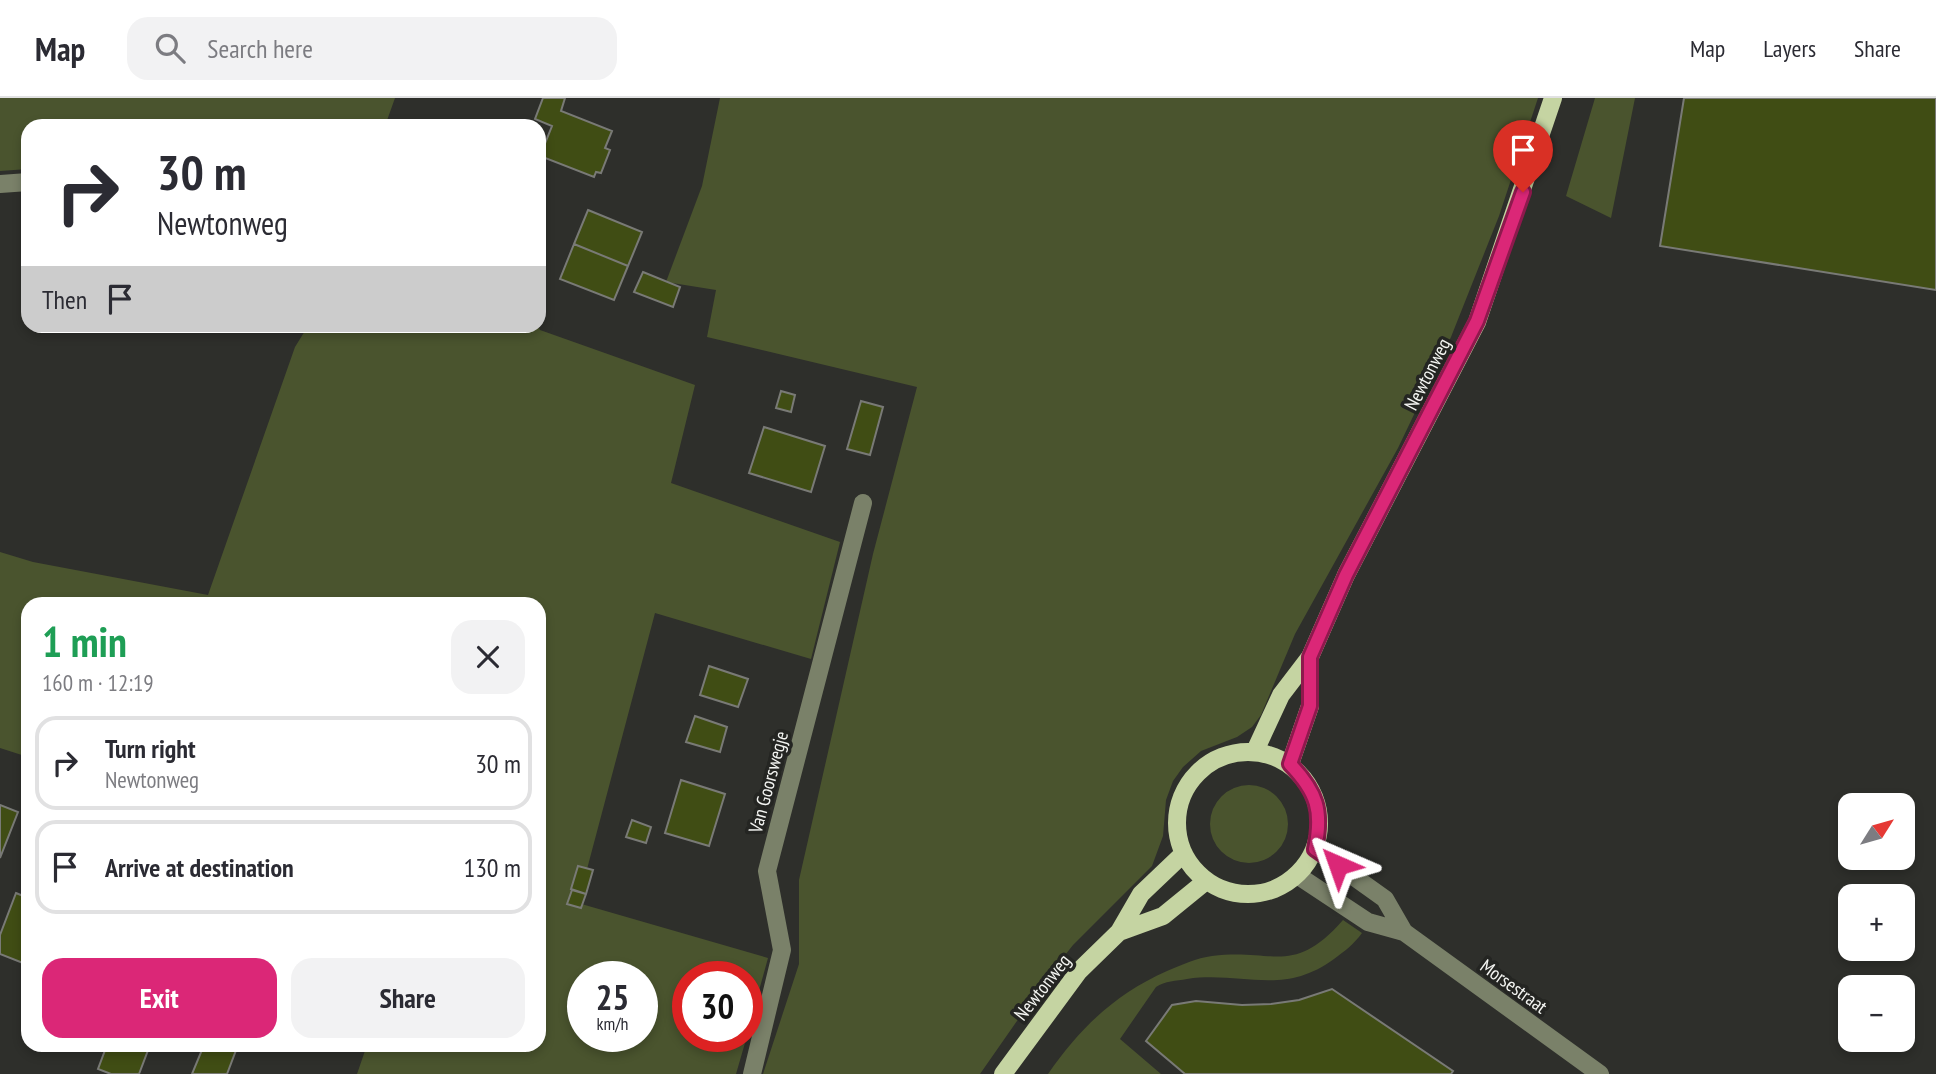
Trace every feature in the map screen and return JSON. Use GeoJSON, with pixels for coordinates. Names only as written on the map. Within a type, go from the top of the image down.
{"type":"FeatureCollection","features":[{"type":"Feature","properties":{"kind":"main road","name":"Newtonweg"},"geometry":{"type":"LineString","coordinates":[[1255,751],[1281,695],[1310,657],[1346,575],[1477,321],[1553,98]]}},
{"type":"Feature","properties":{"kind":"main road","name":"Newtonweg"},"geometry":{"type":"LineString","coordinates":[[1290,764],[1310,706],[1310,657]]}},
{"type":"Feature","properties":{"kind":"main road"},"geometry":{"type":"LineString","coordinates":[[1255,751],[1273,755],[1290,764],[1307,781],[1317,803],[1320,826],[1315,849],[1307,863],[1297,875],[1272,890],[1242,894],[1223,890],[1206,881],[1193,869],[1183,854],[1176,830],[1178,804],[1189,781],[1207,763],[1230,753],[1255,751]]}},
{"type":"Feature","properties":{"kind":"main road","name":"Newtonweg"},"geometry":{"type":"LineString","coordinates":[[1003,1074],[1079,971],[1119,932],[1141,894],[1183,854]]}},
{"type":"Feature","properties":{"kind":"main road","name":"Newtonweg"},"geometry":{"type":"LineString","coordinates":[[1119,932],[1163,916],[1206,881]]}},
{"type":"Feature","properties":{"kind":"street"},"geometry":{"type":"LineString","coordinates":[[0,184],[21,182]]}},
{"type":"Feature","properties":{"kind":"street","name":"Van Goorswegje"},"geometry":{"type":"LineString","coordinates":[[752,1074],[782,950],[767,870],[863,503]]}},
{"type":"Feature","properties":{"kind":"street","name":"Morsestraat"},"geometry":{"type":"LineString","coordinates":[[1315,849],[1385,899],[1404,932]]}},
{"type":"Feature","properties":{"kind":"street","name":"Morsestraat"},"geometry":{"type":"LineString","coordinates":[[1297,875],[1368,922],[1404,932],[1600,1074]]}},
{"type":"Feature","properties":{"kind":"green space"},"geometry":{"type":"Polygon","coordinates":[[[0,98],[395,98],[388,119],[21,119],[21,170],[0,171],[0,98]]]}},
{"type":"Feature","properties":{"kind":"green space"},"geometry":{"type":"Polygon","coordinates":[[[720,98],[1538,98],[1499,216],[1451,337],[1398,448],[1295,634],[1261,715],[1252,727],[1237,737],[1201,751],[1183,767],[1173,781],[1166,800],[1163,836],[1152,866],[1073,945],[980,1074],[763,1074],[799,964],[799,880],[873,554],[917,387],[707,337],[716,290],[666,282],[702,186],[720,98]]]}},
{"type":"Feature","properties":{"kind":"green space"},"geometry":{"type":"Polygon","coordinates":[[[1595,98],[1635,98],[1611,218],[1566,196],[1595,98]]]}},
{"type":"Feature","properties":{"kind":"green space"},"geometry":{"type":"Polygon","coordinates":[[[546,332],[695,385],[671,483],[840,542],[811,659],[655,613],[578,903],[768,958],[763,976],[763,961],[672,961],[672,1052],[742,1052],[736,1074],[357,1074],[365,1052],[546,1052],[546,597],[21,597],[21,755],[0,748],[0,552],[33,562],[208,595],[295,347],[304,333],[546,332]]]}},
{"type":"Feature","properties":{"kind":"green space"},"geometry":{"type":"Polygon","coordinates":[[[1249,785],[1264,788],[1276,797],[1285,809],[1288,824],[1285,839],[1276,851],[1264,860],[1249,863],[1234,860],[1222,851],[1213,839],[1210,824],[1213,809],[1222,797],[1234,788],[1249,785]]]}},
{"type":"Feature","properties":{"kind":"green space"},"geometry":{"type":"Polygon","coordinates":[[[1343,920],[1362,933],[1359,937],[1334,959],[1297,977],[1262,980],[1207,977],[1156,987],[1120,1039],[1161,1074],[1048,1074],[1086,1027],[1115,1002],[1148,980],[1206,957],[1296,954],[1310,949],[1326,938],[1343,920]]]}},
{"type":"Feature","properties":{"kind":"building"},"geometry":{"type":"Polygon","coordinates":[[[543,98],[565,98],[561,111],[612,131],[605,148],[610,150],[601,173],[596,172],[594,177],[546,158],[546,141],[552,126],[546,124],[546,119],[535,119],[543,98]]]}},
{"type":"Feature","properties":{"kind":"building"},"geometry":{"type":"Polygon","coordinates":[[[1684,98],[1936,98],[1936,290],[1660,246],[1684,98]]]}},
{"type":"Feature","properties":{"kind":"building"},"geometry":{"type":"Polygon","coordinates":[[[588,210],[642,232],[628,266],[574,244],[588,210]]]}},
{"type":"Feature","properties":{"kind":"building"},"geometry":{"type":"Polygon","coordinates":[[[574,244],[628,266],[614,300],[560,279],[574,244]]]}},
{"type":"Feature","properties":{"kind":"building"},"geometry":{"type":"Polygon","coordinates":[[[643,272],[680,287],[673,307],[634,292],[643,272]]]}},
{"type":"Feature","properties":{"kind":"building"},"geometry":{"type":"Polygon","coordinates":[[[781,391],[795,395],[791,412],[776,408],[781,391]]]}},
{"type":"Feature","properties":{"kind":"building"},"geometry":{"type":"Polygon","coordinates":[[[861,401],[883,407],[870,455],[847,449],[861,401]]]}},
{"type":"Feature","properties":{"kind":"building"},"geometry":{"type":"Polygon","coordinates":[[[764,427],[825,446],[811,492],[749,473],[764,427]]]}},
{"type":"Feature","properties":{"kind":"building"},"geometry":{"type":"Polygon","coordinates":[[[709,666],[748,679],[738,707],[700,695],[709,666]]]}},
{"type":"Feature","properties":{"kind":"building"},"geometry":{"type":"Polygon","coordinates":[[[695,716],[727,727],[720,752],[686,742],[695,716]]]}},
{"type":"Feature","properties":{"kind":"building"},"geometry":{"type":"Polygon","coordinates":[[[681,780],[725,794],[709,846],[665,833],[681,780]]]}},
{"type":"Feature","properties":{"kind":"building"},"geometry":{"type":"Polygon","coordinates":[[[0,805],[18,812],[0,858],[0,805]]]}},
{"type":"Feature","properties":{"kind":"building"},"geometry":{"type":"Polygon","coordinates":[[[632,820],[651,827],[646,843],[626,837],[632,820]]]}},
{"type":"Feature","properties":{"kind":"building"},"geometry":{"type":"Polygon","coordinates":[[[578,866],[593,870],[586,894],[571,889],[578,866]]]}},
{"type":"Feature","properties":{"kind":"building"},"geometry":{"type":"Polygon","coordinates":[[[572,890],[586,894],[581,908],[567,904],[572,890]]]}},
{"type":"Feature","properties":{"kind":"building"},"geometry":{"type":"Polygon","coordinates":[[[16,893],[21,895],[21,962],[0,954],[0,935],[16,893]]]}},
{"type":"Feature","properties":{"kind":"building"},"geometry":{"type":"Polygon","coordinates":[[[1332,989],[1453,1071],[1451,1074],[1185,1074],[1146,1041],[1172,1005],[1196,1001],[1242,1005],[1271,1004],[1299,1000],[1332,989]]]}},
{"type":"Feature","properties":{"kind":"building"},"geometry":{"type":"Polygon","coordinates":[[[104,1052],[147,1052],[139,1074],[111,1074],[98,1069],[104,1052]]]}},
{"type":"Feature","properties":{"kind":"building"},"geometry":{"type":"Polygon","coordinates":[[[201,1052],[235,1052],[227,1074],[192,1074],[201,1052]]]}},
{"type":"Feature","properties":{"kind":"route"},"geometry":{"type":"LineString","coordinates":[[1338,865],[1315,849],[1320,826],[1317,803],[1307,781],[1290,764],[1310,706],[1310,657],[1346,575],[1477,321],[1523,192]]}}]}
